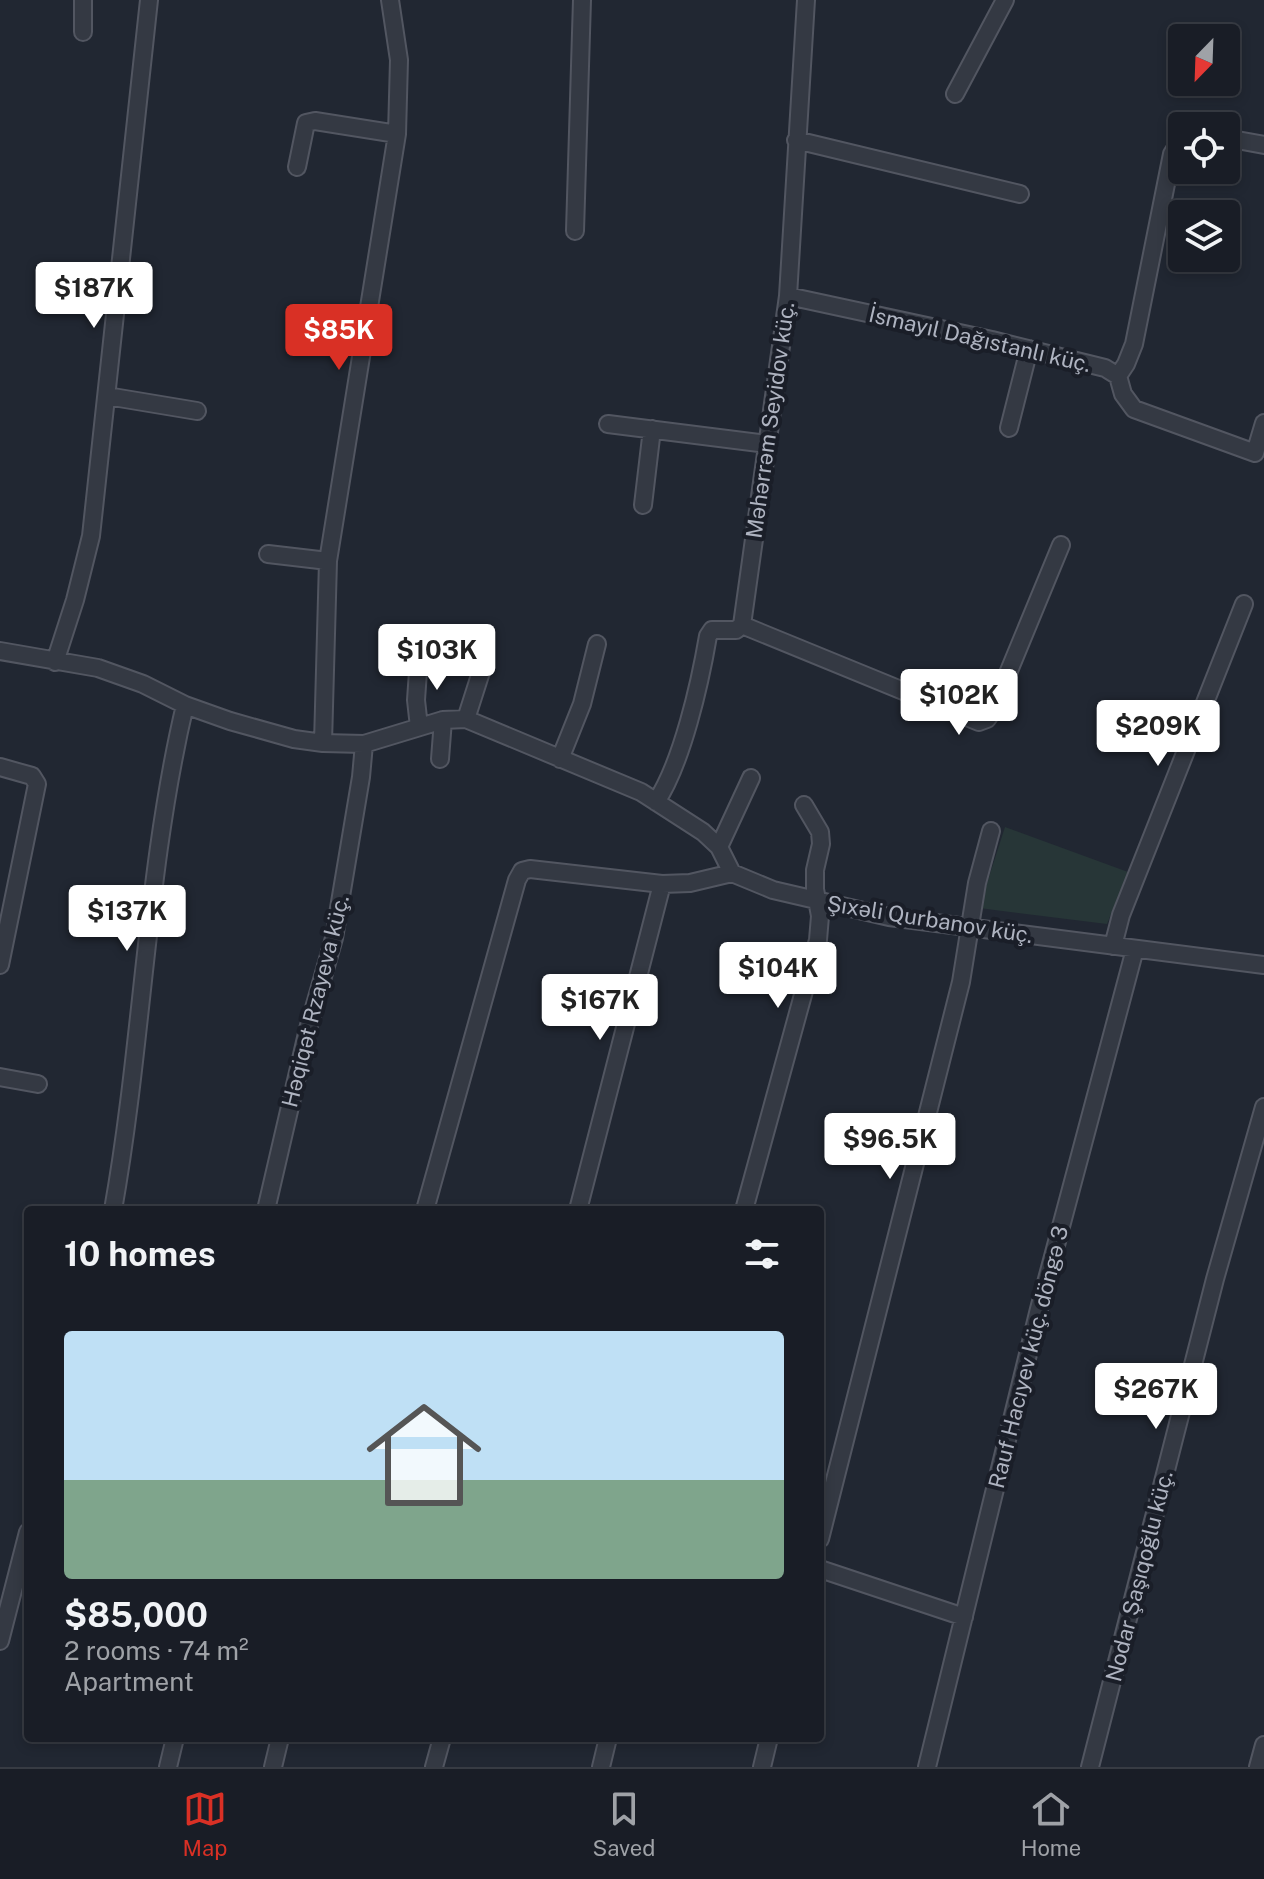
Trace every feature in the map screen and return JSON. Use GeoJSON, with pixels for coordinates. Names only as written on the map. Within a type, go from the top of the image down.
{"type":"FeatureCollection","features":[{"type":"Feature","properties":{"kind":"street"},"geometry":{"type":"LineString","coordinates":[[83,0],[83,32]]}},
{"type":"Feature","properties":{"kind":"street"},"geometry":{"type":"LineString","coordinates":[[55,662],[91,536],[149,0]]}},
{"type":"Feature","properties":{"kind":"street"},"geometry":{"type":"LineString","coordinates":[[323,743],[328,561],[397,134],[399,60],[390,0]]}},
{"type":"Feature","properties":{"kind":"street"},"geometry":{"type":"LineString","coordinates":[[575,231],[582,0]]}},
{"type":"Feature","properties":{"kind":"street","name":"Məhərrəm Seyidov küç."},"geometry":{"type":"LineString","coordinates":[[742,625],[788,296],[806,0]]}},
{"type":"Feature","properties":{"kind":"street"},"geometry":{"type":"LineString","coordinates":[[955,94],[1005,0]]}},
{"type":"Feature","properties":{"kind":"street"},"geometry":{"type":"LineString","coordinates":[[297,167],[306,123],[315,121],[397,134]]}},
{"type":"Feature","properties":{"kind":"street"},"geometry":{"type":"LineString","coordinates":[[796,140],[1020,194]]}},
{"type":"Feature","properties":{"kind":"street"},"geometry":{"type":"LineString","coordinates":[[1240,141],[1264,145]]}},
{"type":"Feature","properties":{"kind":"street"},"geometry":{"type":"LineString","coordinates":[[1118,376],[1134,344],[1168,174]]}},
{"type":"Feature","properties":{"kind":"street","name":"İsmayıl Dağıstanlı küç."},"geometry":{"type":"LineString","coordinates":[[788,296],[1105,368],[1118,376],[1123,394],[1134,409],[1260,454],[1264,423]]}},
{"type":"Feature","properties":{"kind":"street"},"geometry":{"type":"LineString","coordinates":[[1009,428],[1029,349]]}},
{"type":"Feature","properties":{"kind":"street"},"geometry":{"type":"LineString","coordinates":[[107,396],[197,411]]}},
{"type":"Feature","properties":{"kind":"street"},"geometry":{"type":"LineString","coordinates":[[608,424],[767,444]]}},
{"type":"Feature","properties":{"kind":"street"},"geometry":{"type":"LineString","coordinates":[[643,505],[652,429]]}},
{"type":"Feature","properties":{"kind":"street"},"geometry":{"type":"LineString","coordinates":[[656,802],[670,775],[700,682],[708,636],[712,630],[736,630],[742,625],[979,722],[987,719],[992,712],[1061,545]]}},
{"type":"Feature","properties":{"kind":"street"},"geometry":{"type":"LineString","coordinates":[[268,554],[328,561]]}},
{"type":"Feature","properties":{"kind":"street"},"geometry":{"type":"LineString","coordinates":[[1113,946],[1121,915],[1244,604]]}},
{"type":"Feature","properties":{"kind":"street"},"geometry":{"type":"LineString","coordinates":[[560,759],[582,704],[597,644]]}},
{"type":"Feature","properties":{"kind":"street"},"geometry":{"type":"LineString","coordinates":[[0,651],[98,668],[185,705],[294,739],[364,744],[443,720],[466,719],[624,783],[703,832],[719,847],[732,873],[690,883],[662,884],[530,869],[522,871],[426,1206]]}},
{"type":"Feature","properties":{"kind":"street"},"geometry":{"type":"LineString","coordinates":[[419,657],[416,700],[419,727]]}},
{"type":"Feature","properties":{"kind":"street"},"geometry":{"type":"LineString","coordinates":[[466,719],[481,672]]}},
{"type":"Feature","properties":{"kind":"street"},"geometry":{"type":"LineString","coordinates":[[114,1206],[129,1103],[163,811],[185,705]]}},
{"type":"Feature","properties":{"kind":"street"},"geometry":{"type":"LineString","coordinates":[[440,759],[443,720]]}},
{"type":"Feature","properties":{"kind":"street","name":"Həqiqət Rzayeva küç."},"geometry":{"type":"LineString","coordinates":[[267,1206],[308,1029],[334,938],[364,744]]}},
{"type":"Feature","properties":{"kind":"street"},"geometry":{"type":"LineString","coordinates":[[0,767],[32,776],[37,784],[0,965]]}},
{"type":"Feature","properties":{"kind":"street"},"geometry":{"type":"LineString","coordinates":[[719,847],[751,778]]}},
{"type":"Feature","properties":{"kind":"street"},"geometry":{"type":"LineString","coordinates":[[745,1206],[818,940],[819,902],[815,870],[821,844],[820,832],[804,805]]}},
{"type":"Feature","properties":{"kind":"street"},"geometry":{"type":"LineString","coordinates":[[824,1523],[961,982],[968,928],[991,831]]}},
{"type":"Feature","properties":{"kind":"street","name":"Şıxəli Qurbanov küç."},"geometry":{"type":"LineString","coordinates":[[732,873],[773,890],[889,917],[1264,965]]}},
{"type":"Feature","properties":{"kind":"street"},"geometry":{"type":"LineString","coordinates":[[579,1206],[662,884]]}},
{"type":"Feature","properties":{"kind":"street","name":"Rauf Hacıyev küç. döngə 3"},"geometry":{"type":"LineString","coordinates":[[927,1767],[1039,1309],[1135,949]]}},
{"type":"Feature","properties":{"kind":"street"},"geometry":{"type":"LineString","coordinates":[[0,1077],[38,1084]]}},
{"type":"Feature","properties":{"kind":"street","name":"Nodar Şaşıqoğlu küç."},"geometry":{"type":"LineString","coordinates":[[1090,1767],[1215,1279],[1264,1107]]}},
{"type":"Feature","properties":{"kind":"street"},"geometry":{"type":"LineString","coordinates":[[0,1641],[24,1548]]}},
{"type":"Feature","properties":{"kind":"street"},"geometry":{"type":"LineString","coordinates":[[824,1570],[964,1617]]}},
{"type":"Feature","properties":{"kind":"street"},"geometry":{"type":"LineString","coordinates":[[168,1767],[174,1742]]}},
{"type":"Feature","properties":{"kind":"street"},"geometry":{"type":"LineString","coordinates":[[273,1767],[279,1742]]}},
{"type":"Feature","properties":{"kind":"street"},"geometry":{"type":"LineString","coordinates":[[434,1767],[441,1742]]}},
{"type":"Feature","properties":{"kind":"street"},"geometry":{"type":"LineString","coordinates":[[601,1767],[607,1742]]}},
{"type":"Feature","properties":{"kind":"street"},"geometry":{"type":"LineString","coordinates":[[762,1767],[768,1742]]}},
{"type":"Feature","properties":{"kind":"street"},"geometry":{"type":"LineString","coordinates":[[1258,1767],[1264,1745]]}},
{"type":"Feature","properties":{"kind":"shaded area"},"geometry":{"type":"Polygon","coordinates":[[[1005,827],[1128,872],[1107,924],[979,908],[1005,827]]]}}]}
